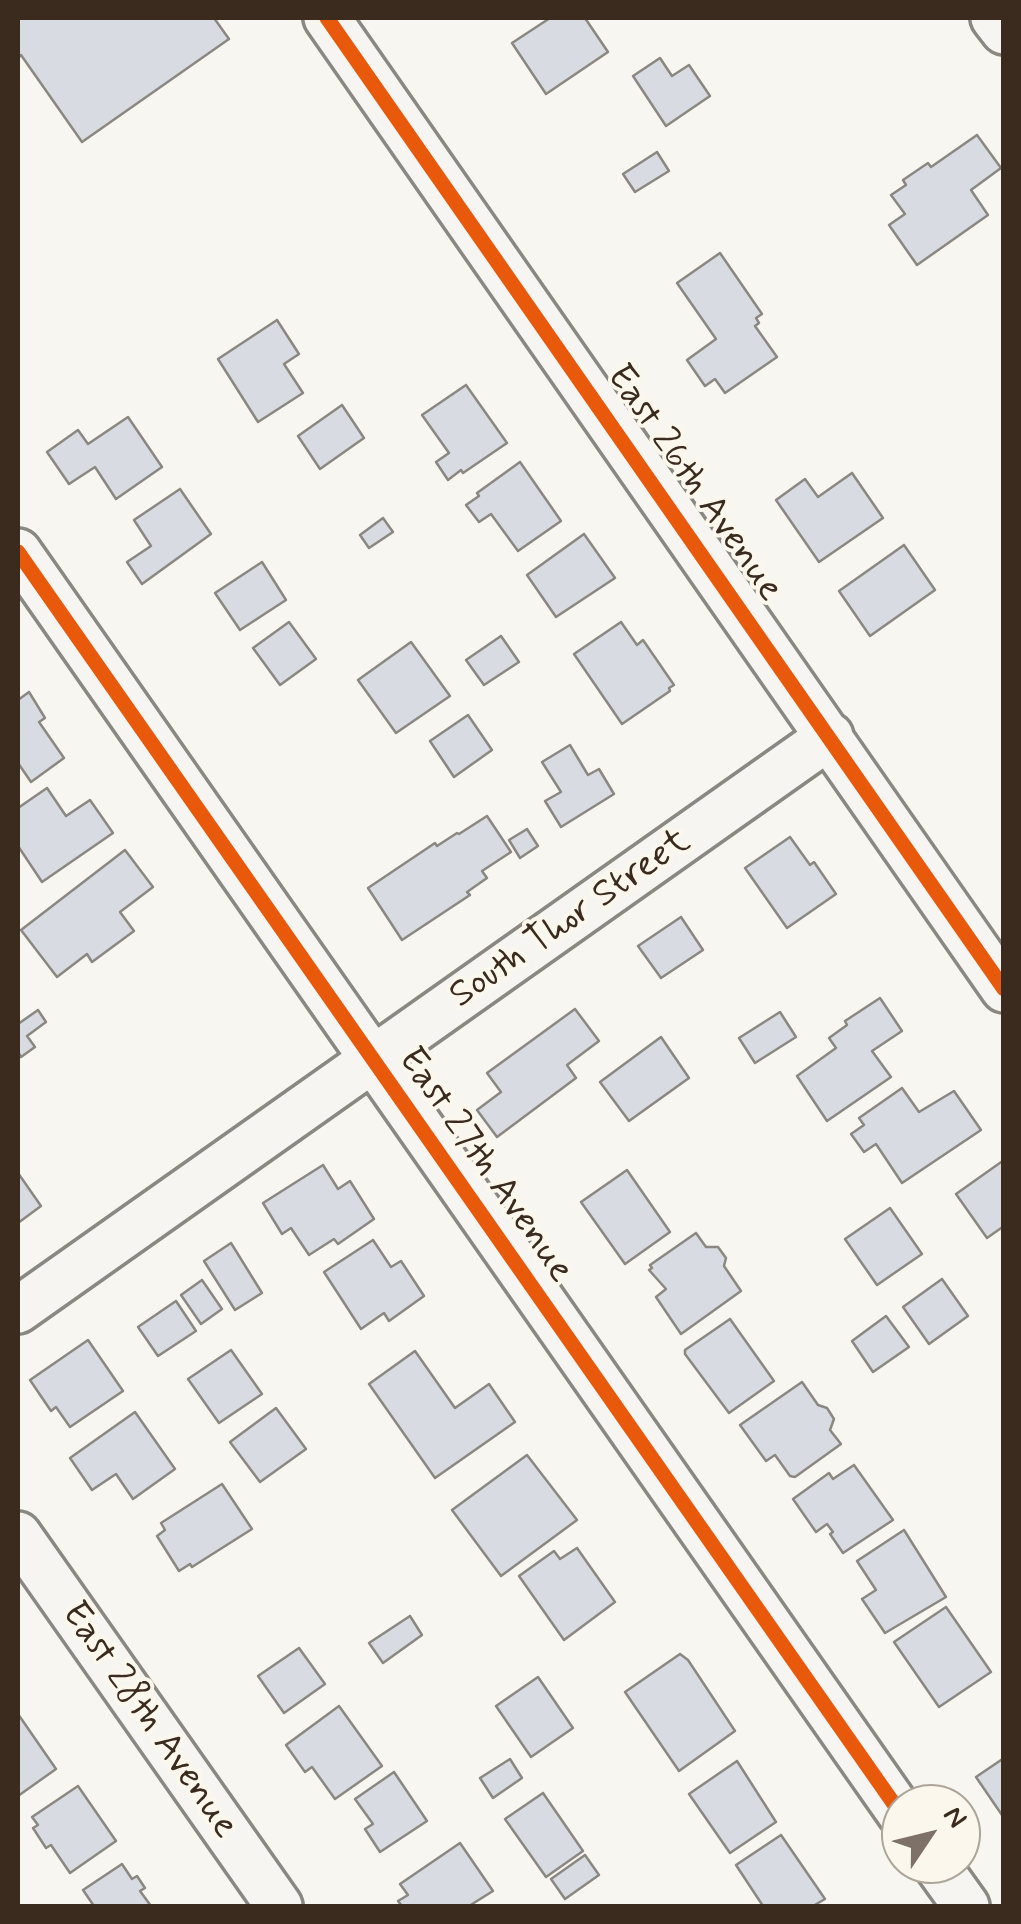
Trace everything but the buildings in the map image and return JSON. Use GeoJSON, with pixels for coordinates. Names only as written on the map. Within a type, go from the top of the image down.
{"type":"FeatureCollection","features":[{"type":"Feature","properties":{"kind":"street","name":"East 26th Avenue"},"geometry":{"type":"LineString","coordinates":[[328,18],[1004,988]]}},
{"type":"Feature","properties":{"kind":"street"},"geometry":{"type":"LineString","coordinates":[[994,18],[1004,31]]}},
{"type":"Feature","properties":{"kind":"street","name":"East 27th Avenue"},"geometry":{"type":"LineString","coordinates":[[18,552],[881,1786]]}},
{"type":"Feature","properties":{"kind":"street","name":"South Thor Street"},"geometry":{"type":"LineString","coordinates":[[18,1310],[830,736]]}},
{"type":"Feature","properties":{"kind":"street","name":"East 28th Avenue"},"geometry":{"type":"LineString","coordinates":[[18,1536],[279,1906]]}},
{"type":"Feature","properties":{"kind":"street"},"geometry":{"type":"LineString","coordinates":[[950,1884],[966,1906]]}},
{"type":"Feature","properties":{"kind":"cycle path"},"geometry":{"type":"LineString","coordinates":[[327,18],[1004,989]]}},
{"type":"Feature","properties":{"kind":"cycle path"},"geometry":{"type":"LineString","coordinates":[[18,552],[881,1785]]}}]}
